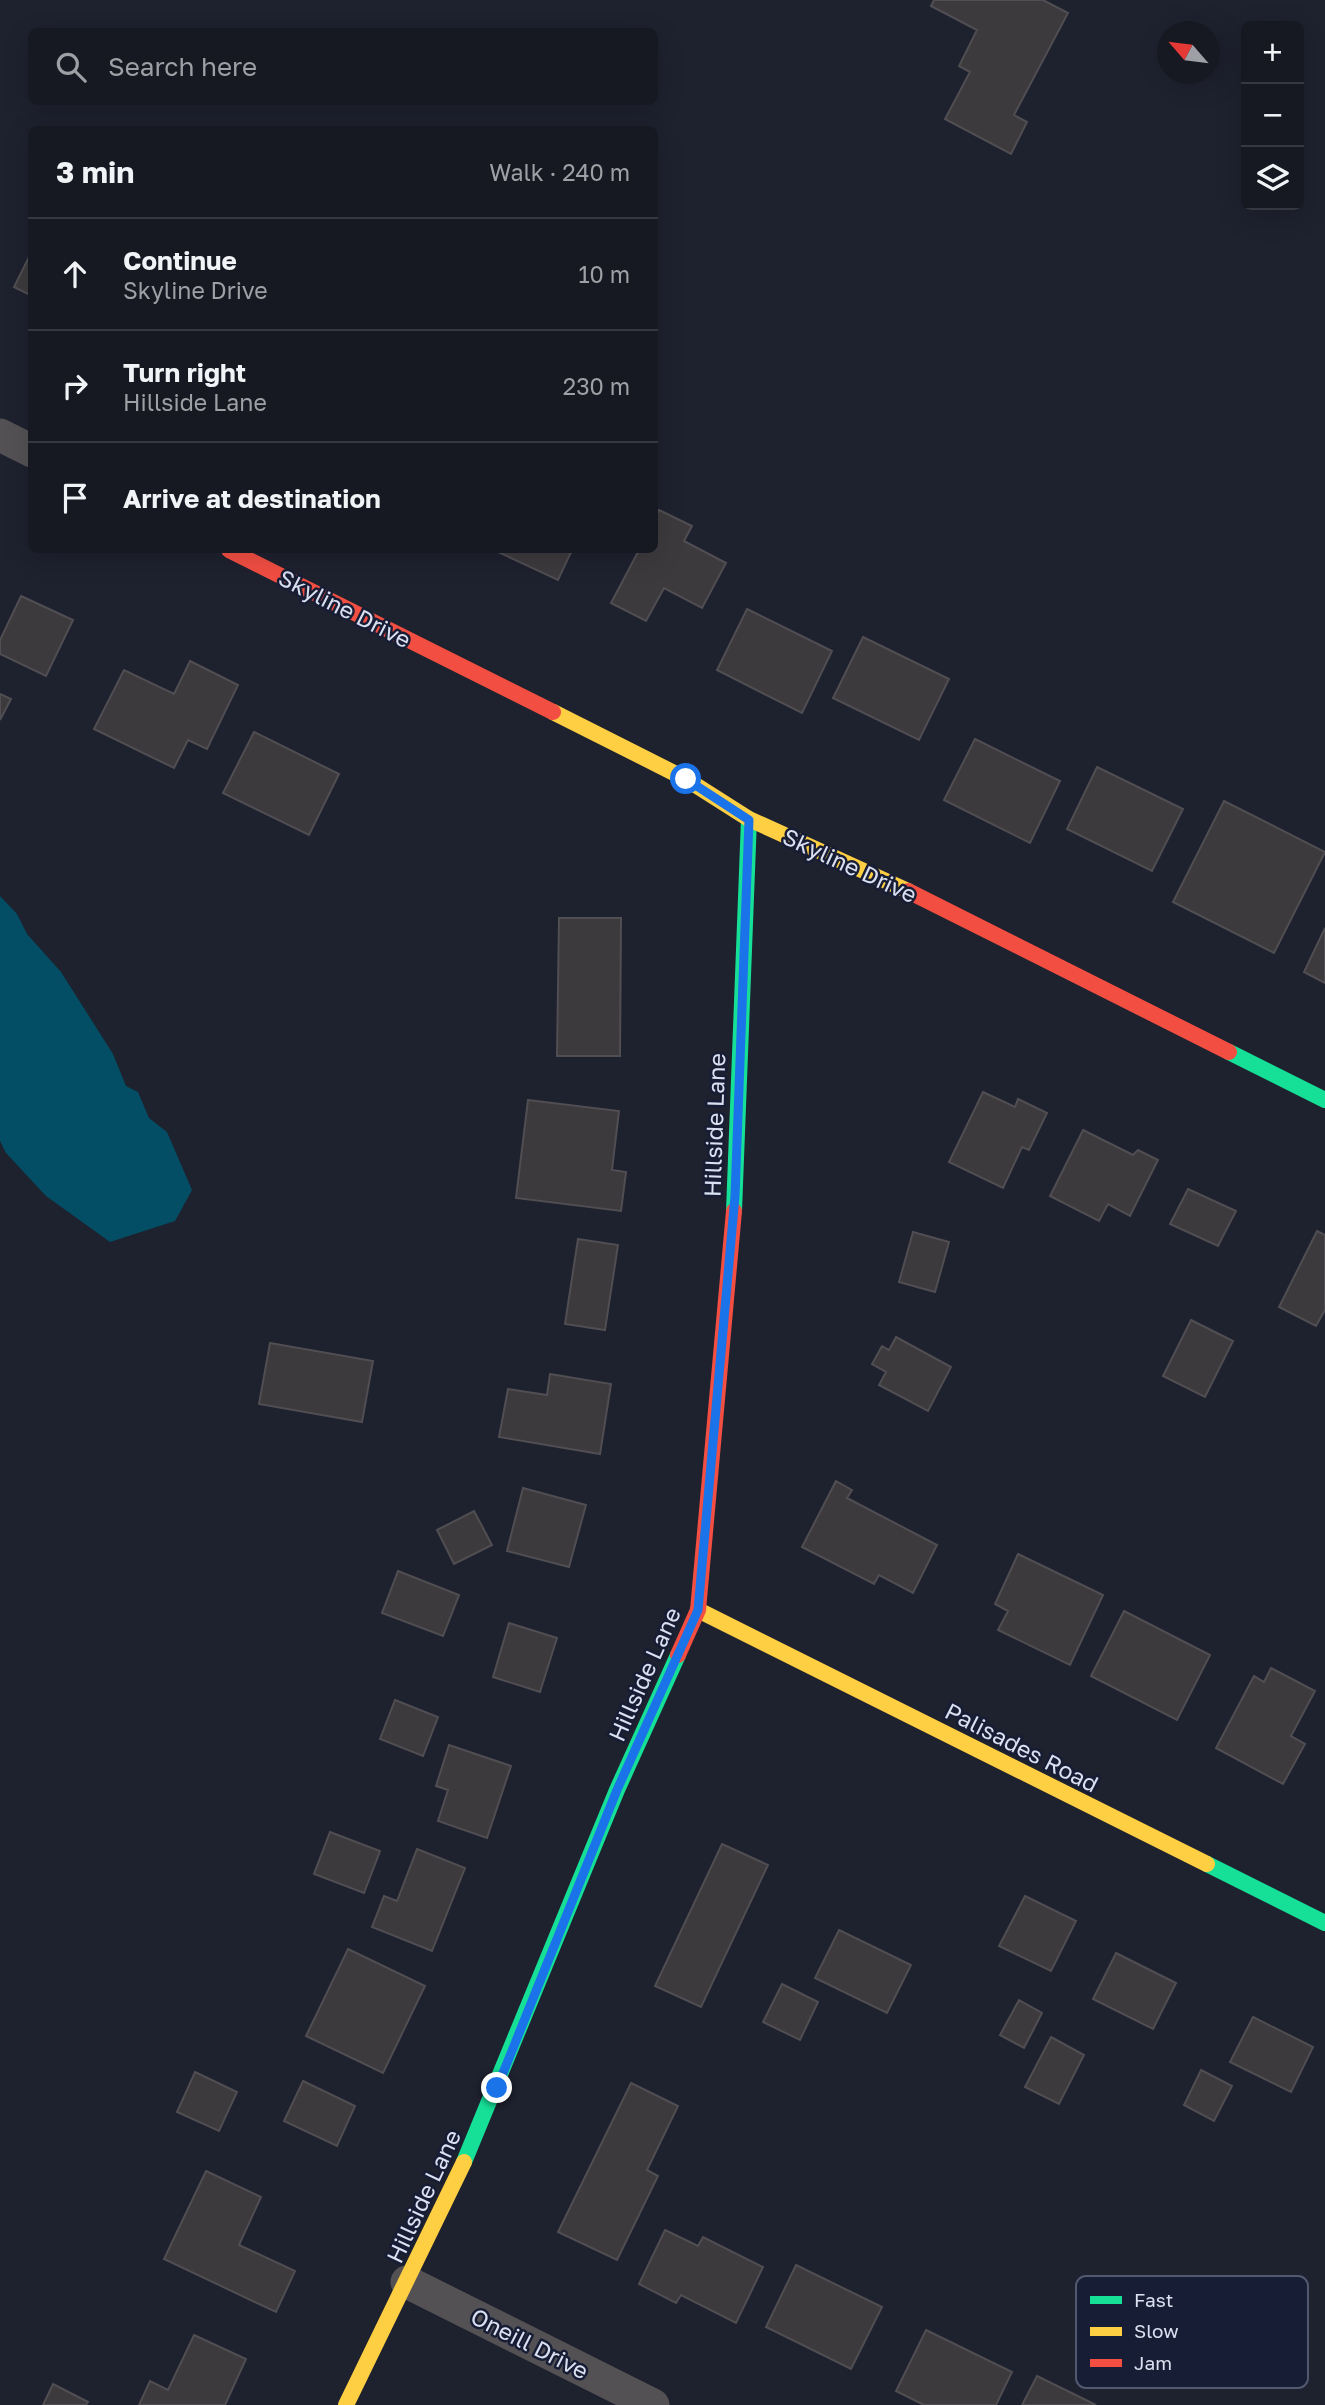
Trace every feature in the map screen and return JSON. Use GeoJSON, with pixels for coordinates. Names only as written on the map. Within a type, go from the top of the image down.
{"type":"FeatureCollection","features":[{"type":"Feature","properties":{"kind":"street"},"geometry":{"type":"LineString","coordinates":[[0,435],[28,449]]}},
{"type":"Feature","properties":{"kind":"street","name":"Skyline Drive"},"geometry":{"type":"LineString","coordinates":[[235,553],[686,779],[749,820],[882,878],[1325,1100]]}},
{"type":"Feature","properties":{"kind":"street","name":"Hillside Lane"},"geometry":{"type":"LineString","coordinates":[[346,2405],[407,2282],[497,2088],[617,1790],[698,1610],[735,1196],[749,820]]}},
{"type":"Feature","properties":{"kind":"street","name":"Palisades Road"},"geometry":{"type":"LineString","coordinates":[[698,1610],[1325,1923]]}},
{"type":"Feature","properties":{"kind":"street","name":"Oneill Drive"},"geometry":{"type":"LineString","coordinates":[[407,2282],[653,2405]]}},
{"type":"Feature","properties":{"kind":"water"},"geometry":{"type":"Polygon","coordinates":[[[0,896],[17,914],[27,934],[61,972],[113,1054],[126,1086],[138,1092],[149,1118],[167,1132],[192,1190],[175,1221],[110,1242],[46,1196],[6,1153],[0,1141],[0,896]]]}},
{"type":"Feature","properties":{"kind":"building"},"geometry":{"type":"Polygon","coordinates":[[[934,0],[1043,0],[1068,13],[1014,115],[1027,122],[1011,154],[945,119],[970,72],[959,66],[977,30],[931,6],[934,0]]]}},
{"type":"Feature","properties":{"kind":"building"},"geometry":{"type":"Polygon","coordinates":[[[28,259],[28,294],[14,287],[28,259]]]}},
{"type":"Feature","properties":{"kind":"building"},"geometry":{"type":"Polygon","coordinates":[[[658,512],[692,526],[684,541],[726,563],[702,608],[664,588],[646,621],[611,603],[637,553],[658,553],[658,512]]]}},
{"type":"Feature","properties":{"kind":"building"},"geometry":{"type":"Polygon","coordinates":[[[500,553],[571,553],[558,580],[500,553]]]}},
{"type":"Feature","properties":{"kind":"building"},"geometry":{"type":"Polygon","coordinates":[[[21,596],[73,620],[46,676],[0,654],[0,640],[21,596]]]}},
{"type":"Feature","properties":{"kind":"building"},"geometry":{"type":"Polygon","coordinates":[[[747,609],[832,651],[802,713],[717,670],[747,609]]]}},
{"type":"Feature","properties":{"kind":"building"},"geometry":{"type":"Polygon","coordinates":[[[863,637],[949,679],[919,740],[833,698],[863,637]]]}},
{"type":"Feature","properties":{"kind":"building"},"geometry":{"type":"Polygon","coordinates":[[[190,661],[238,685],[207,749],[188,740],[174,768],[94,729],[124,670],[174,694],[190,661]]]}},
{"type":"Feature","properties":{"kind":"building"},"geometry":{"type":"Polygon","coordinates":[[[0,694],[11,699],[0,720],[0,694]]]}},
{"type":"Feature","properties":{"kind":"building"},"geometry":{"type":"Polygon","coordinates":[[[254,732],[339,774],[309,835],[223,793],[254,732]]]}},
{"type":"Feature","properties":{"kind":"building"},"geometry":{"type":"Polygon","coordinates":[[[975,739],[1060,781],[1030,843],[944,800],[975,739]]]}},
{"type":"Feature","properties":{"kind":"building"},"geometry":{"type":"Polygon","coordinates":[[[1097,767],[1183,809],[1152,871],[1067,829],[1097,767]]]}},
{"type":"Feature","properties":{"kind":"building"},"geometry":{"type":"Polygon","coordinates":[[[1224,801],[1325,852],[1274,953],[1173,902],[1224,801]]]}},
{"type":"Feature","properties":{"kind":"building"},"geometry":{"type":"Polygon","coordinates":[[[559,918],[621,918],[620,1056],[557,1056],[559,918]]]}},
{"type":"Feature","properties":{"kind":"building"},"geometry":{"type":"Polygon","coordinates":[[[1325,928],[1325,983],[1304,972],[1325,928]]]}},
{"type":"Feature","properties":{"kind":"building"},"geometry":{"type":"Polygon","coordinates":[[[983,1092],[1015,1107],[1018,1099],[1047,1113],[1029,1150],[1022,1147],[1003,1188],[949,1162],[983,1092]]]}},
{"type":"Feature","properties":{"kind":"building"},"geometry":{"type":"Polygon","coordinates":[[[528,1100],[619,1111],[612,1170],[626,1172],[621,1211],[516,1198],[528,1100]]]}},
{"type":"Feature","properties":{"kind":"building"},"geometry":{"type":"Polygon","coordinates":[[[1083,1130],[1133,1155],[1138,1150],[1158,1160],[1130,1216],[1108,1204],[1099,1221],[1050,1196],[1083,1130]]]}},
{"type":"Feature","properties":{"kind":"building"},"geometry":{"type":"Polygon","coordinates":[[[1188,1189],[1236,1211],[1218,1246],[1170,1224],[1188,1189]]]}},
{"type":"Feature","properties":{"kind":"building"},"geometry":{"type":"Polygon","coordinates":[[[1317,1231],[1325,1235],[1325,1310],[1316,1326],[1279,1307],[1317,1231]]]}},
{"type":"Feature","properties":{"kind":"building"},"geometry":{"type":"Polygon","coordinates":[[[913,1232],[949,1242],[935,1292],[899,1282],[913,1232]]]}},
{"type":"Feature","properties":{"kind":"building"},"geometry":{"type":"Polygon","coordinates":[[[578,1239],[618,1245],[605,1330],[565,1324],[578,1239]]]}},
{"type":"Feature","properties":{"kind":"building"},"geometry":{"type":"Polygon","coordinates":[[[1191,1320],[1233,1341],[1205,1397],[1163,1376],[1191,1320]]]}},
{"type":"Feature","properties":{"kind":"building"},"geometry":{"type":"Polygon","coordinates":[[[896,1337],[951,1367],[928,1411],[879,1385],[886,1372],[872,1364],[882,1346],[889,1350],[896,1337]]]}},
{"type":"Feature","properties":{"kind":"building"},"geometry":{"type":"Polygon","coordinates":[[[270,1343],[373,1361],[362,1422],[259,1404],[270,1343]]]}},
{"type":"Feature","properties":{"kind":"building"},"geometry":{"type":"Polygon","coordinates":[[[550,1374],[611,1384],[600,1454],[499,1437],[508,1389],[547,1395],[550,1374]]]}},
{"type":"Feature","properties":{"kind":"building"},"geometry":{"type":"Polygon","coordinates":[[[836,1481],[852,1490],[847,1498],[937,1545],[913,1593],[879,1575],[874,1584],[802,1547],[836,1481]]]}},
{"type":"Feature","properties":{"kind":"building"},"geometry":{"type":"Polygon","coordinates":[[[523,1488],[586,1505],[569,1567],[507,1551],[523,1488]]]}},
{"type":"Feature","properties":{"kind":"building"},"geometry":{"type":"Polygon","coordinates":[[[474,1511],[492,1545],[454,1564],[437,1530],[474,1511]]]}},
{"type":"Feature","properties":{"kind":"building"},"geometry":{"type":"Polygon","coordinates":[[[1018,1554],[1103,1595],[1070,1665],[998,1630],[1008,1611],[995,1604],[1018,1554]]]}},
{"type":"Feature","properties":{"kind":"building"},"geometry":{"type":"Polygon","coordinates":[[[398,1571],[459,1595],[443,1636],[382,1613],[398,1571]]]}},
{"type":"Feature","properties":{"kind":"building"},"geometry":{"type":"Polygon","coordinates":[[[1124,1611],[1210,1655],[1177,1720],[1091,1676],[1124,1611]]]}},
{"type":"Feature","properties":{"kind":"building"},"geometry":{"type":"Polygon","coordinates":[[[509,1623],[557,1638],[540,1692],[493,1677],[509,1623]]]}},
{"type":"Feature","properties":{"kind":"building"},"geometry":{"type":"Polygon","coordinates":[[[1271,1668],[1315,1691],[1291,1736],[1305,1744],[1283,1784],[1216,1748],[1254,1676],[1264,1682],[1271,1668]]]}},
{"type":"Feature","properties":{"kind":"building"},"geometry":{"type":"Polygon","coordinates":[[[395,1700],[438,1717],[423,1756],[380,1739],[395,1700]]]}},
{"type":"Feature","properties":{"kind":"building"},"geometry":{"type":"Polygon","coordinates":[[[449,1745],[511,1766],[487,1838],[438,1821],[448,1790],[436,1786],[449,1745]]]}},
{"type":"Feature","properties":{"kind":"building"},"geometry":{"type":"Polygon","coordinates":[[[330,1832],[380,1851],[364,1893],[314,1874],[330,1832]]]}},
{"type":"Feature","properties":{"kind":"building"},"geometry":{"type":"Polygon","coordinates":[[[722,1844],[768,1865],[701,2007],[655,1986],[722,1844]]]}},
{"type":"Feature","properties":{"kind":"building"},"geometry":{"type":"Polygon","coordinates":[[[417,1849],[465,1868],[432,1951],[372,1927],[384,1896],[397,1901],[417,1849]]]}},
{"type":"Feature","properties":{"kind":"building"},"geometry":{"type":"Polygon","coordinates":[[[1025,1896],[1076,1921],[1051,1971],[999,1946],[1025,1896]]]}},
{"type":"Feature","properties":{"kind":"building"},"geometry":{"type":"Polygon","coordinates":[[[839,1930],[911,1965],[887,2013],[815,1978],[839,1930]]]}},
{"type":"Feature","properties":{"kind":"building"},"geometry":{"type":"Polygon","coordinates":[[[348,1949],[425,1986],[383,2073],[306,2036],[348,1949]]]}},
{"type":"Feature","properties":{"kind":"building"},"geometry":{"type":"Polygon","coordinates":[[[1116,1953],[1176,1983],[1153,2029],[1093,1999],[1116,1953]]]}},
{"type":"Feature","properties":{"kind":"building"},"geometry":{"type":"Polygon","coordinates":[[[782,1984],[818,2002],[800,2040],[763,2022],[782,1984]]]}},
{"type":"Feature","properties":{"kind":"building"},"geometry":{"type":"Polygon","coordinates":[[[1019,2000],[1042,2013],[1024,2048],[1000,2035],[1019,2000]]]}},
{"type":"Feature","properties":{"kind":"building"},"geometry":{"type":"Polygon","coordinates":[[[1253,2017],[1313,2047],[1291,2092],[1230,2062],[1253,2017]]]}},
{"type":"Feature","properties":{"kind":"building"},"geometry":{"type":"Polygon","coordinates":[[[1051,2037],[1084,2055],[1059,2104],[1025,2087],[1051,2037]]]}},
{"type":"Feature","properties":{"kind":"building"},"geometry":{"type":"Polygon","coordinates":[[[1201,2070],[1232,2086],[1214,2121],[1184,2105],[1201,2070]]]}},
{"type":"Feature","properties":{"kind":"building"},"geometry":{"type":"Polygon","coordinates":[[[195,2072],[237,2092],[219,2131],[177,2112],[195,2072]]]}},
{"type":"Feature","properties":{"kind":"building"},"geometry":{"type":"Polygon","coordinates":[[[303,2081],[355,2106],[337,2146],[284,2121],[303,2081]]]}},
{"type":"Feature","properties":{"kind":"building"},"geometry":{"type":"Polygon","coordinates":[[[631,2083],[678,2106],[647,2170],[658,2176],[617,2260],[558,2232],[631,2083]]]}},
{"type":"Feature","properties":{"kind":"building"},"geometry":{"type":"Polygon","coordinates":[[[206,2171],[261,2197],[239,2245],[295,2271],[276,2312],[164,2259],[206,2171]]]}},
{"type":"Feature","properties":{"kind":"building"},"geometry":{"type":"Polygon","coordinates":[[[665,2230],[698,2246],[703,2237],[763,2267],[736,2323],[681,2295],[676,2303],[639,2284],[665,2230]]]}},
{"type":"Feature","properties":{"kind":"building"},"geometry":{"type":"Polygon","coordinates":[[[796,2265],[882,2307],[851,2369],[766,2327],[796,2265]]]}},
{"type":"Feature","properties":{"kind":"building"},"geometry":{"type":"Polygon","coordinates":[[[926,2330],[1012,2372],[996,2405],[924,2405],[896,2391],[926,2330]]]}},
{"type":"Feature","properties":{"kind":"building"},"geometry":{"type":"Polygon","coordinates":[[[194,2335],[246,2359],[225,2405],[139,2405],[150,2381],[168,2390],[194,2335]]]}},
{"type":"Feature","properties":{"kind":"building"},"geometry":{"type":"Polygon","coordinates":[[[1037,2376],[1096,2405],[1022,2405],[1037,2376]]]}},
{"type":"Feature","properties":{"kind":"building"},"geometry":{"type":"Polygon","coordinates":[[[53,2384],[88,2402],[86,2405],[43,2405],[53,2384]]]}},
{"type":"Feature","properties":{"kind":"traffic: fast"},"geometry":{"type":"LineString","coordinates":[[734,1211],[749,819]]}},
{"type":"Feature","properties":{"kind":"traffic: fast"},"geometry":{"type":"LineString","coordinates":[[1229,1052],[1325,1100]]}},
{"type":"Feature","properties":{"kind":"traffic: fast"},"geometry":{"type":"LineString","coordinates":[[464,2162],[617,1790],[678,1655]]}},
{"type":"Feature","properties":{"kind":"traffic: fast"},"geometry":{"type":"LineString","coordinates":[[1207,1864],[1325,1923]]}},
{"type":"Feature","properties":{"kind":"traffic: slow"},"geometry":{"type":"LineString","coordinates":[[553,712],[686,779],[749,819],[908,891]]}},
{"type":"Feature","properties":{"kind":"traffic: slow"},"geometry":{"type":"LineString","coordinates":[[698,1610],[1207,1864]]}},
{"type":"Feature","properties":{"kind":"traffic: slow"},"geometry":{"type":"LineString","coordinates":[[346,2405],[464,2162]]}},
{"type":"Feature","properties":{"kind":"traffic: jam"},"geometry":{"type":"LineString","coordinates":[[235,553],[553,712]]}},
{"type":"Feature","properties":{"kind":"traffic: jam"},"geometry":{"type":"LineString","coordinates":[[908,891],[1229,1052]]}},
{"type":"Feature","properties":{"kind":"traffic: jam"},"geometry":{"type":"LineString","coordinates":[[678,1655],[698,1610],[734,1211]]}},
{"type":"Feature","properties":{"kind":"route"},"geometry":{"type":"LineString","coordinates":[[497,2088],[617,1790],[698,1610],[735,1196],[749,820],[686,779]]}}]}
